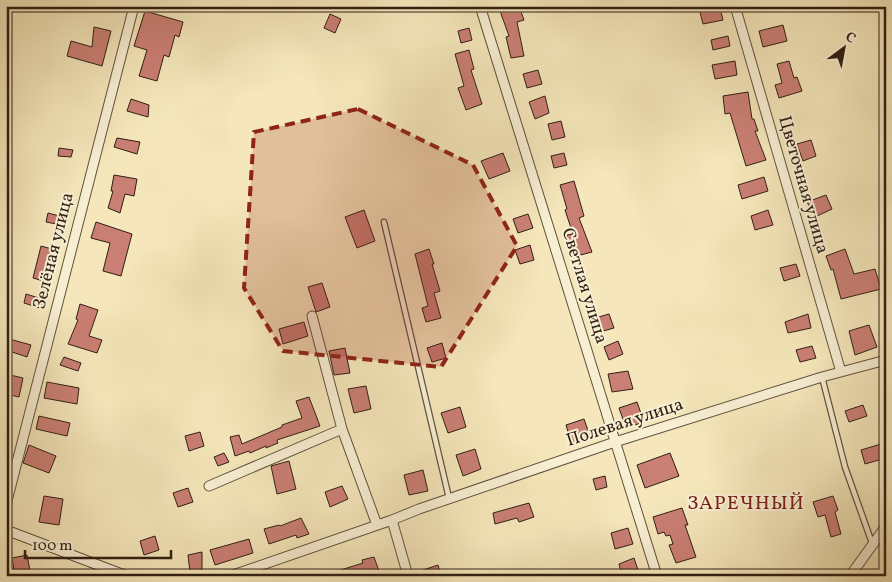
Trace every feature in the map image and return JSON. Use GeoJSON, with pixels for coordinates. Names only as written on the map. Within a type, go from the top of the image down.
{"type":"FeatureCollection","features":[{"type":"Feature","properties":{"kind":"street","name":"Зелёная улица"},"geometry":{"type":"LineString","coordinates":[[6,505],[134,6]]}},
{"type":"Feature","properties":{"kind":"street","name":"Светлая улица"},"geometry":{"type":"LineString","coordinates":[[480,6],[657,576]]}},
{"type":"Feature","properties":{"kind":"street","name":"Цветочная улица"},"geometry":{"type":"LineString","coordinates":[[735,6],[840,372]]}},
{"type":"Feature","properties":{"kind":"street"},"geometry":{"type":"LineString","coordinates":[[312,316],[342,429],[377,525]]}},
{"type":"Feature","properties":{"kind":"street","name":"Полевая улица"},"geometry":{"type":"LineString","coordinates":[[230,576],[615,442],[822,377],[886,360]]}},
{"type":"Feature","properties":{"kind":"street"},"geometry":{"type":"LineString","coordinates":[[209,486],[342,429]]}},
{"type":"Feature","properties":{"kind":"street"},"geometry":{"type":"LineString","coordinates":[[392,520],[408,576]]}},
{"type":"Feature","properties":{"kind":"street"},"geometry":{"type":"LineString","coordinates":[[850,576],[886,526]]}},
{"type":"Feature","properties":{"kind":"street"},"geometry":{"type":"LineString","coordinates":[[6,530],[127,576]]}},
{"type":"Feature","properties":{"kind":"lane"},"geometry":{"type":"LineString","coordinates":[[384,222],[449,499]]}},
{"type":"Feature","properties":{"kind":"lane"},"geometry":{"type":"LineString","coordinates":[[822,377],[845,467],[872,544]]}},
{"type":"Feature","properties":{"kind":"highlighted area"},"geometry":{"type":"Polygon","coordinates":[[[358,109],[473,165],[517,246],[441,367],[283,351],[244,288],[254,132],[358,109]]]}},
{"type":"Feature","properties":{"kind":"building"},"geometry":{"type":"Polygon","coordinates":[[[519,6],[524,20],[517,22],[524,56],[511,58],[506,37],[509,36],[500,11],[519,6]]]}},
{"type":"Feature","properties":{"kind":"building"},"geometry":{"type":"Polygon","coordinates":[[[720,8],[723,20],[703,24],[700,12],[720,8]]]}},
{"type":"Feature","properties":{"kind":"building"},"geometry":{"type":"Polygon","coordinates":[[[145,11],[183,22],[179,37],[175,35],[169,57],[164,55],[157,81],[139,76],[147,50],[134,46],[145,11]]]}},
{"type":"Feature","properties":{"kind":"building"},"geometry":{"type":"Polygon","coordinates":[[[330,14],[341,19],[335,33],[324,28],[330,14]]]}},
{"type":"Feature","properties":{"kind":"building"},"geometry":{"type":"Polygon","coordinates":[[[783,25],[787,41],[763,47],[759,31],[783,25]]]}},
{"type":"Feature","properties":{"kind":"building"},"geometry":{"type":"Polygon","coordinates":[[[94,27],[111,31],[102,66],[67,56],[71,41],[92,47],[94,27]]]}},
{"type":"Feature","properties":{"kind":"building"},"geometry":{"type":"Polygon","coordinates":[[[469,28],[472,40],[461,43],[458,31],[469,28]]]}},
{"type":"Feature","properties":{"kind":"building"},"geometry":{"type":"Polygon","coordinates":[[[728,36],[730,46],[713,50],[711,40],[728,36]]]}},
{"type":"Feature","properties":{"kind":"building"},"geometry":{"type":"Polygon","coordinates":[[[469,50],[474,69],[471,70],[482,104],[466,110],[458,88],[464,86],[455,54],[469,50]]]}},
{"type":"Feature","properties":{"kind":"building"},"geometry":{"type":"Polygon","coordinates":[[[735,61],[737,75],[715,79],[712,65],[735,61]]]}},
{"type":"Feature","properties":{"kind":"building"},"geometry":{"type":"Polygon","coordinates":[[[789,61],[794,78],[797,77],[802,91],[779,98],[775,85],[782,83],[777,64],[789,61]]]}},
{"type":"Feature","properties":{"kind":"building"},"geometry":{"type":"Polygon","coordinates":[[[538,70],[542,84],[527,88],[523,74],[538,70]]]}},
{"type":"Feature","properties":{"kind":"building"},"geometry":{"type":"Polygon","coordinates":[[[748,92],[752,119],[754,119],[758,131],[755,131],[766,160],[746,166],[730,113],[725,114],[723,96],[748,92]]]}},
{"type":"Feature","properties":{"kind":"building"},"geometry":{"type":"Polygon","coordinates":[[[545,96],[549,113],[535,119],[529,102],[545,96]]]}},
{"type":"Feature","properties":{"kind":"building"},"geometry":{"type":"Polygon","coordinates":[[[131,99],[149,105],[148,117],[127,111],[131,99]]]}},
{"type":"Feature","properties":{"kind":"building"},"geometry":{"type":"Polygon","coordinates":[[[561,121],[565,137],[552,140],[548,124],[561,121]]]}},
{"type":"Feature","properties":{"kind":"building"},"geometry":{"type":"Polygon","coordinates":[[[117,138],[140,142],[137,154],[114,147],[117,138]]]}},
{"type":"Feature","properties":{"kind":"building"},"geometry":{"type":"Polygon","coordinates":[[[811,140],[816,156],[803,161],[797,144],[811,140]]]}},
{"type":"Feature","properties":{"kind":"building"},"geometry":{"type":"Polygon","coordinates":[[[59,148],[73,150],[71,157],[58,156],[59,148]]]}},
{"type":"Feature","properties":{"kind":"building"},"geometry":{"type":"Polygon","coordinates":[[[503,153],[510,171],[489,179],[481,161],[503,153]]]}},
{"type":"Feature","properties":{"kind":"building"},"geometry":{"type":"Polygon","coordinates":[[[564,153],[567,165],[554,168],[551,156],[564,153]]]}},
{"type":"Feature","properties":{"kind":"building"},"geometry":{"type":"Polygon","coordinates":[[[114,175],[137,179],[134,196],[125,194],[120,213],[108,208],[113,191],[111,191],[114,175]]]}},
{"type":"Feature","properties":{"kind":"building"},"geometry":{"type":"Polygon","coordinates":[[[764,177],[768,191],[742,199],[738,185],[764,177]]]}},
{"type":"Feature","properties":{"kind":"building"},"geometry":{"type":"Polygon","coordinates":[[[574,181],[584,216],[579,218],[592,252],[573,257],[567,235],[573,234],[565,210],[567,209],[560,185],[574,181]]]}},
{"type":"Feature","properties":{"kind":"building"},"geometry":{"type":"Polygon","coordinates":[[[826,195],[832,209],[815,217],[807,202],[826,195]]]}},
{"type":"Feature","properties":{"kind":"building"},"geometry":{"type":"Polygon","coordinates":[[[364,210],[375,241],[357,248],[345,217],[364,210]]]}},
{"type":"Feature","properties":{"kind":"building"},"geometry":{"type":"Polygon","coordinates":[[[768,210],[773,225],[755,230],[751,216],[768,210]]]}},
{"type":"Feature","properties":{"kind":"building"},"geometry":{"type":"Polygon","coordinates":[[[48,213],[63,217],[62,225],[46,222],[48,213]]]}},
{"type":"Feature","properties":{"kind":"building"},"geometry":{"type":"Polygon","coordinates":[[[528,214],[533,228],[518,233],[513,219],[528,214]]]}},
{"type":"Feature","properties":{"kind":"building"},"geometry":{"type":"Polygon","coordinates":[[[96,222],[132,234],[121,276],[103,271],[110,243],[91,238],[96,222]]]}},
{"type":"Feature","properties":{"kind":"building"},"geometry":{"type":"Polygon","coordinates":[[[530,245],[534,260],[520,264],[515,250],[530,245]]]}},
{"type":"Feature","properties":{"kind":"building"},"geometry":{"type":"Polygon","coordinates":[[[41,246],[59,251],[56,263],[52,262],[47,282],[33,278],[41,246]]]}},
{"type":"Feature","properties":{"kind":"building"},"geometry":{"type":"Polygon","coordinates":[[[429,249],[440,291],[434,293],[441,318],[426,322],[422,308],[428,306],[415,254],[429,249]]]}},
{"type":"Feature","properties":{"kind":"building"},"geometry":{"type":"Polygon","coordinates":[[[845,249],[854,274],[875,269],[881,289],[841,299],[833,269],[831,270],[826,256],[845,249]]]}},
{"type":"Feature","properties":{"kind":"building"},"geometry":{"type":"Polygon","coordinates":[[[796,264],[800,276],[784,281],[780,268],[796,264]]]}},
{"type":"Feature","properties":{"kind":"building"},"geometry":{"type":"Polygon","coordinates":[[[322,283],[330,307],[316,312],[308,287],[322,283]]]}},
{"type":"Feature","properties":{"kind":"building"},"geometry":{"type":"Polygon","coordinates":[[[26,294],[42,299],[40,308],[24,303],[26,294]]]}},
{"type":"Feature","properties":{"kind":"building"},"geometry":{"type":"Polygon","coordinates":[[[80,304],[98,310],[89,336],[102,340],[97,353],[68,344],[78,320],[76,319],[80,304]]]}},
{"type":"Feature","properties":{"kind":"building"},"geometry":{"type":"Polygon","coordinates":[[[609,314],[614,328],[596,333],[592,319],[609,314]]]}},
{"type":"Feature","properties":{"kind":"building"},"geometry":{"type":"Polygon","coordinates":[[[808,314],[811,328],[788,333],[785,322],[808,314]]]}},
{"type":"Feature","properties":{"kind":"building"},"geometry":{"type":"Polygon","coordinates":[[[304,322],[308,336],[283,344],[279,329],[304,322]]]}},
{"type":"Feature","properties":{"kind":"building"},"geometry":{"type":"Polygon","coordinates":[[[869,325],[877,347],[855,355],[849,331],[869,325]]]}},
{"type":"Feature","properties":{"kind":"building"},"geometry":{"type":"Polygon","coordinates":[[[6,338],[31,345],[27,357],[6,350],[6,338]]]}},
{"type":"Feature","properties":{"kind":"building"},"geometry":{"type":"Polygon","coordinates":[[[618,341],[623,354],[609,360],[604,347],[618,341]]]}},
{"type":"Feature","properties":{"kind":"building"},"geometry":{"type":"Polygon","coordinates":[[[442,343],[446,358],[432,362],[427,348],[442,343]]]}},
{"type":"Feature","properties":{"kind":"building"},"geometry":{"type":"Polygon","coordinates":[[[812,346],[816,358],[800,362],[796,350],[812,346]]]}},
{"type":"Feature","properties":{"kind":"building"},"geometry":{"type":"Polygon","coordinates":[[[345,348],[350,373],[334,375],[329,351],[345,348]]]}},
{"type":"Feature","properties":{"kind":"building"},"geometry":{"type":"Polygon","coordinates":[[[64,357],[81,363],[78,371],[60,365],[64,357]]]}},
{"type":"Feature","properties":{"kind":"building"},"geometry":{"type":"Polygon","coordinates":[[[628,371],[633,389],[612,392],[608,374],[628,371]]]}},
{"type":"Feature","properties":{"kind":"building"},"geometry":{"type":"Polygon","coordinates":[[[6,374],[23,378],[19,397],[6,394],[6,374]]]}},
{"type":"Feature","properties":{"kind":"building"},"geometry":{"type":"Polygon","coordinates":[[[47,382],[79,388],[77,404],[44,398],[47,382]]]}},
{"type":"Feature","properties":{"kind":"building"},"geometry":{"type":"Polygon","coordinates":[[[366,386],[371,409],[354,413],[348,389],[366,386]]]}},
{"type":"Feature","properties":{"kind":"building"},"geometry":{"type":"Polygon","coordinates":[[[309,397],[320,426],[277,440],[278,443],[266,448],[266,446],[250,453],[249,451],[235,456],[230,437],[239,435],[242,444],[282,427],[282,425],[302,418],[296,401],[309,397]]]}},
{"type":"Feature","properties":{"kind":"building"},"geometry":{"type":"Polygon","coordinates":[[[637,402],[644,422],[626,428],[619,408],[637,402]]]}},
{"type":"Feature","properties":{"kind":"building"},"geometry":{"type":"Polygon","coordinates":[[[863,405],[867,416],[849,422],[845,411],[863,405]]]}},
{"type":"Feature","properties":{"kind":"building"},"geometry":{"type":"Polygon","coordinates":[[[460,407],[466,427],[448,433],[441,413],[460,407]]]}},
{"type":"Feature","properties":{"kind":"building"},"geometry":{"type":"Polygon","coordinates":[[[39,416],[70,423],[67,436],[36,429],[39,416]]]}},
{"type":"Feature","properties":{"kind":"building"},"geometry":{"type":"Polygon","coordinates":[[[584,419],[591,439],[572,445],[566,425],[584,419]]]}},
{"type":"Feature","properties":{"kind":"building"},"geometry":{"type":"Polygon","coordinates":[[[200,432],[204,446],[189,451],[185,436],[200,432]]]}},
{"type":"Feature","properties":{"kind":"building"},"geometry":{"type":"Polygon","coordinates":[[[881,444],[886,458],[865,464],[861,450],[881,444]]]}},
{"type":"Feature","properties":{"kind":"building"},"geometry":{"type":"Polygon","coordinates":[[[29,445],[56,456],[49,473],[23,463],[29,445]]]}},
{"type":"Feature","properties":{"kind":"building"},"geometry":{"type":"Polygon","coordinates":[[[475,449],[481,469],[463,476],[456,455],[475,449]]]}},
{"type":"Feature","properties":{"kind":"building"},"geometry":{"type":"Polygon","coordinates":[[[224,453],[229,462],[218,466],[214,457],[224,453]]]}},
{"type":"Feature","properties":{"kind":"building"},"geometry":{"type":"Polygon","coordinates":[[[670,453],[679,476],[645,488],[637,465],[670,453]]]}},
{"type":"Feature","properties":{"kind":"building"},"geometry":{"type":"Polygon","coordinates":[[[289,461],[296,489],[277,494],[271,466],[289,461]]]}},
{"type":"Feature","properties":{"kind":"building"},"geometry":{"type":"Polygon","coordinates":[[[423,470],[428,491],[409,495],[404,475],[423,470]]]}},
{"type":"Feature","properties":{"kind":"building"},"geometry":{"type":"Polygon","coordinates":[[[605,476],[607,487],[596,490],[593,479],[605,476]]]}},
{"type":"Feature","properties":{"kind":"building"},"geometry":{"type":"Polygon","coordinates":[[[342,486],[348,499],[330,507],[325,492],[342,486]]]}},
{"type":"Feature","properties":{"kind":"building"},"geometry":{"type":"Polygon","coordinates":[[[188,488],[193,502],[178,507],[173,493],[188,488]]]}},
{"type":"Feature","properties":{"kind":"building"},"geometry":{"type":"Polygon","coordinates":[[[44,496],[63,499],[59,525],[39,522],[44,496]]]}},
{"type":"Feature","properties":{"kind":"building"},"geometry":{"type":"Polygon","coordinates":[[[833,496],[838,510],[835,512],[841,534],[831,537],[825,515],[818,517],[813,502],[833,496]]]}},
{"type":"Feature","properties":{"kind":"building"},"geometry":{"type":"Polygon","coordinates":[[[529,503],[534,517],[519,522],[517,518],[495,524],[493,513],[529,503]]]}},
{"type":"Feature","properties":{"kind":"building"},"geometry":{"type":"Polygon","coordinates":[[[682,508],[688,525],[685,525],[696,557],[676,563],[669,545],[673,544],[670,535],[666,536],[664,532],[658,534],[653,517],[682,508]]]}},
{"type":"Feature","properties":{"kind":"building"},"geometry":{"type":"Polygon","coordinates":[[[301,518],[309,534],[297,538],[296,535],[269,544],[264,529],[280,526],[301,518]]]}},
{"type":"Feature","properties":{"kind":"building"},"geometry":{"type":"Polygon","coordinates":[[[628,528],[633,544],[615,549],[611,533],[628,528]]]}},
{"type":"Feature","properties":{"kind":"building"},"geometry":{"type":"Polygon","coordinates":[[[155,536],[159,550],[144,555],[140,541],[155,536]]]}},
{"type":"Feature","properties":{"kind":"building"},"geometry":{"type":"Polygon","coordinates":[[[249,539],[253,553],[215,565],[210,550],[249,539]]]}},
{"type":"Feature","properties":{"kind":"building"},"geometry":{"type":"Polygon","coordinates":[[[202,552],[202,570],[190,572],[188,555],[202,552]]]}},
{"type":"Feature","properties":{"kind":"building"},"geometry":{"type":"Polygon","coordinates":[[[27,555],[31,576],[15,576],[12,558],[27,555]]]}},
{"type":"Feature","properties":{"kind":"building"},"geometry":{"type":"Polygon","coordinates":[[[374,557],[379,571],[365,576],[328,576],[328,574],[363,563],[362,560],[374,557]]]}},
{"type":"Feature","properties":{"kind":"building"},"geometry":{"type":"Polygon","coordinates":[[[634,558],[639,573],[633,576],[622,576],[619,564],[634,558]]]}},
{"type":"Feature","properties":{"kind":"building"},"geometry":{"type":"Polygon","coordinates":[[[438,565],[441,576],[414,576],[414,573],[438,565]]]}},
{"type":"Feature","properties":{"kind":"district","name":"ЗАРЕЧНЫЙ"},"geometry":{"type":"Point","coordinates":[746,504]}}]}
